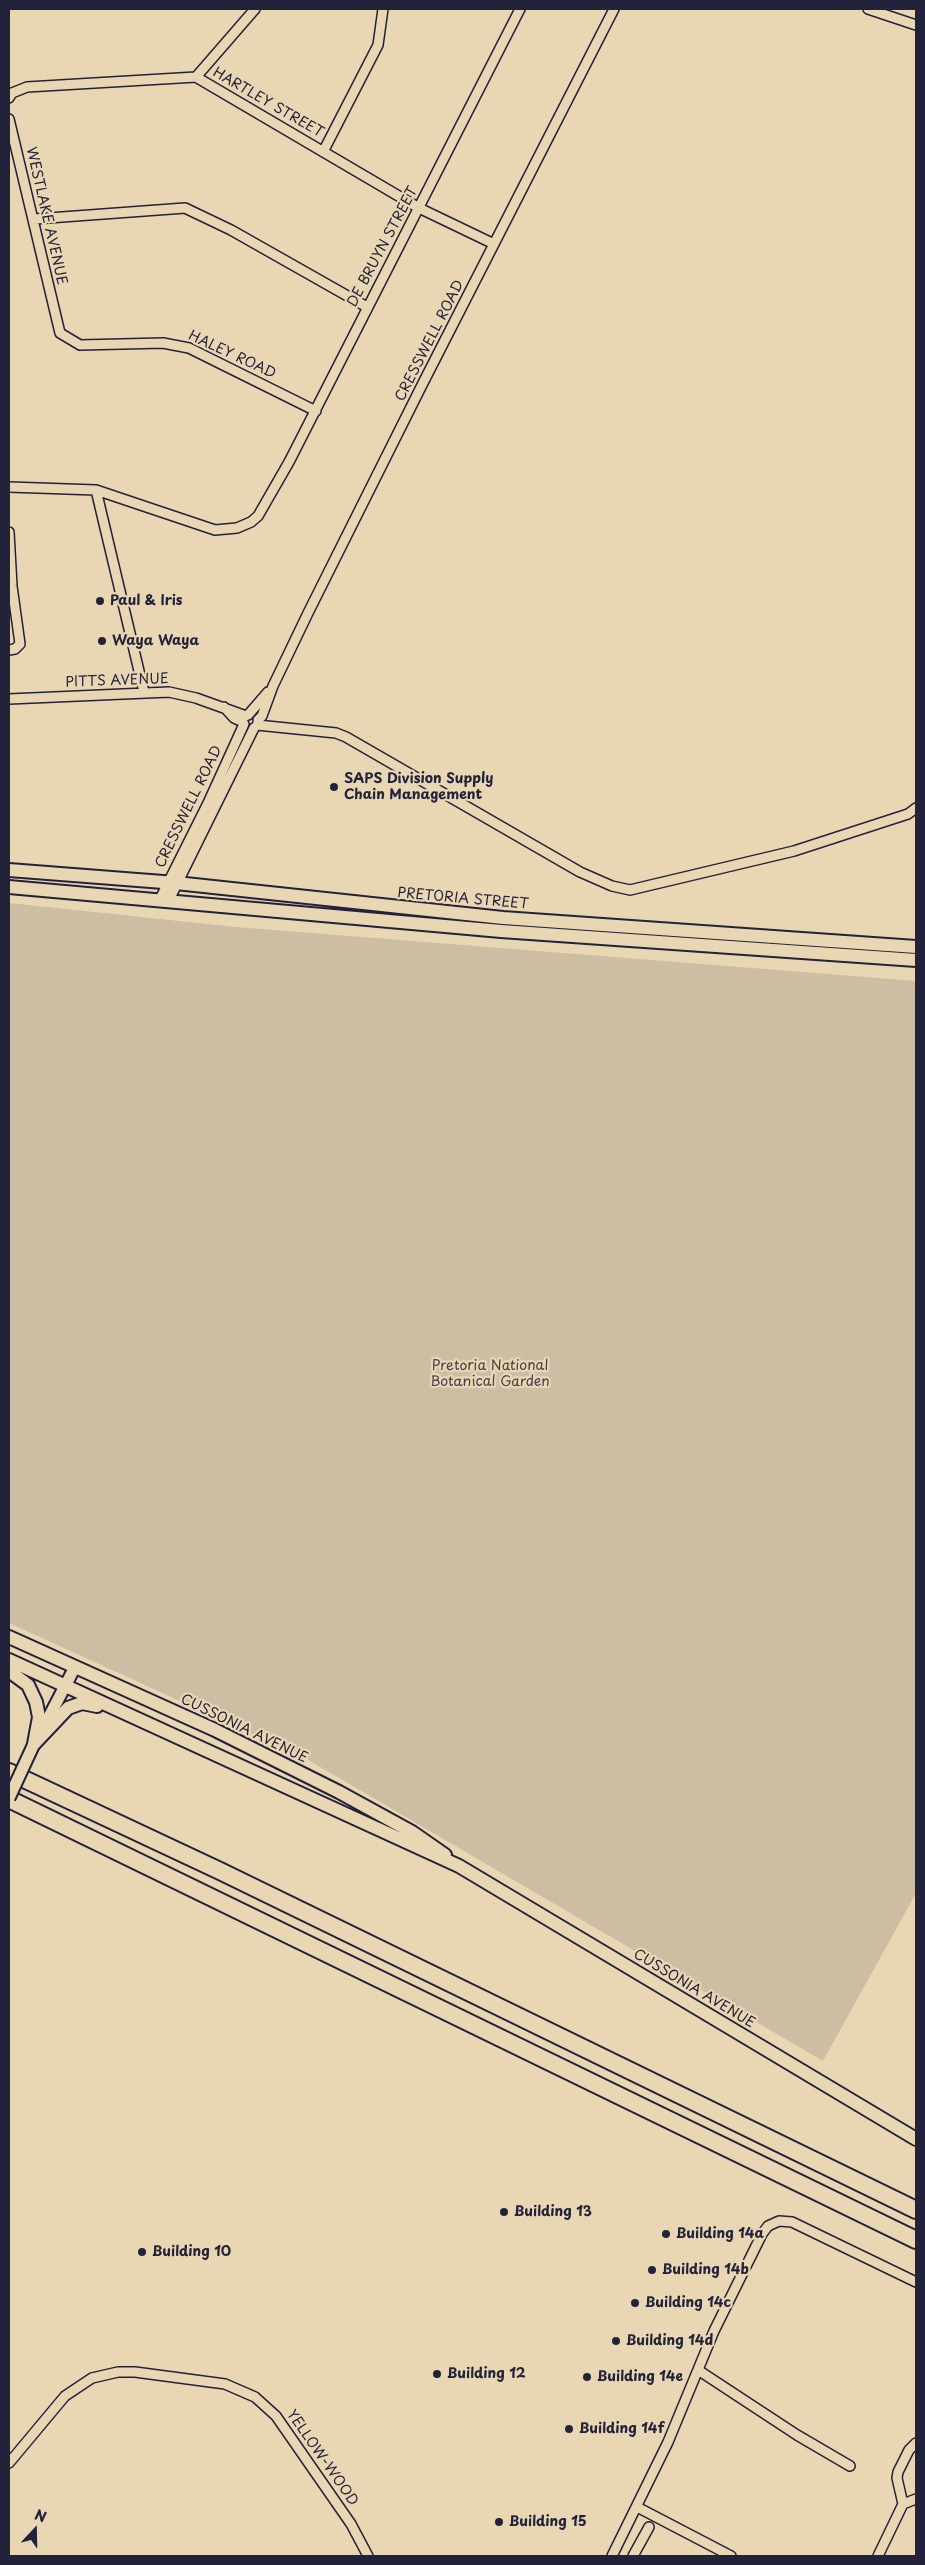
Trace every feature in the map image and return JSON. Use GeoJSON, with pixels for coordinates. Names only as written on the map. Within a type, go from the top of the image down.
{"type":"FeatureCollection","features":[{"type":"Feature","properties":{"kind":"highway"},"geometry":{"type":"LineString","coordinates":[[9,1766],[63,1798]]}},
{"type":"Feature","properties":{"kind":"highway"},"geometry":{"type":"LineString","coordinates":[[9,1772],[220,1871],[916,2210]]}},
{"type":"Feature","properties":{"kind":"highway"},"geometry":{"type":"LineString","coordinates":[[9,1799],[916,2240]]}},
{"type":"Feature","properties":{"kind":"main road","name":"PRETORIA STREET"},"geometry":{"type":"LineString","coordinates":[[9,870],[172,883],[504,918],[916,947]]}},
{"type":"Feature","properties":{"kind":"main road","name":"PRETORIA STREET"},"geometry":{"type":"LineString","coordinates":[[9,887],[491,931],[916,960]]}},
{"type":"Feature","properties":{"kind":"main road","name":"CUSSONIA AVENUE"},"geometry":{"type":"LineString","coordinates":[[9,1637],[215,1730],[339,1792],[412,1832],[456,1865],[916,2139]]}},
{"type":"Feature","properties":{"kind":"main road","name":"CUSSONIA AVENUE"},"geometry":{"type":"LineString","coordinates":[[9,1660],[456,1865]]}},
{"type":"Feature","properties":{"kind":"main road"},"geometry":{"type":"LineString","coordinates":[[9,1671],[28,1685],[36,1702],[38,1717],[34,1745]]}},
{"type":"Feature","properties":{"kind":"main road"},"geometry":{"type":"LineString","coordinates":[[34,1745],[63,1712],[78,1704],[88,1703],[133,1718]]}},
{"type":"Feature","properties":{"kind":"street"},"geometry":{"type":"LineString","coordinates":[[196,78],[255,9]]}},
{"type":"Feature","properties":{"kind":"street"},"geometry":{"type":"LineString","coordinates":[[323,152],[378,45],[383,9]]}},
{"type":"Feature","properties":{"kind":"street","name":"DE BRUYN STREET"},"geometry":{"type":"LineString","coordinates":[[9,487],[96,490],[205,528],[224,530],[251,522],[264,509],[316,410],[520,9]]}},
{"type":"Feature","properties":{"kind":"street","name":"CRESSWELL ROAD"},"geometry":{"type":"LineString","coordinates":[[163,901],[262,716],[273,686],[614,9]]}},
{"type":"Feature","properties":{"kind":"street"},"geometry":{"type":"LineString","coordinates":[[868,9],[916,26]]}},
{"type":"Feature","properties":{"kind":"street","name":"HARTLEY STREET"},"geometry":{"type":"LineString","coordinates":[[9,98],[12,93],[27,87],[196,78],[419,208],[494,244]]}},
{"type":"Feature","properties":{"kind":"street","name":"WESTLAKE AVENUE"},"geometry":{"type":"LineString","coordinates":[[9,120],[35,219],[57,319]]}},
{"type":"Feature","properties":{"kind":"street"},"geometry":{"type":"LineString","coordinates":[[35,219],[185,208],[231,230],[367,307]]}},
{"type":"Feature","properties":{"kind":"street","name":"HALEY ROAD"},"geometry":{"type":"LineString","coordinates":[[57,319],[60,333],[74,343],[88,345],[163,343],[189,348],[316,410]]}},
{"type":"Feature","properties":{"kind":"street"},"geometry":{"type":"LineString","coordinates":[[96,490],[144,692]]}},
{"type":"Feature","properties":{"kind":"street"},"geometry":{"type":"LineString","coordinates":[[9,532],[12,586],[20,644],[15,649],[9,650]]}},
{"type":"Feature","properties":{"kind":"street","name":"CRESSWELL ROAD"},"geometry":{"type":"LineString","coordinates":[[172,883],[245,720],[273,686]]}},
{"type":"Feature","properties":{"kind":"street","name":"PITTS AVENUE"},"geometry":{"type":"LineString","coordinates":[[9,699],[144,692],[182,694],[224,707],[232,716],[245,720]]}},
{"type":"Feature","properties":{"kind":"street"},"geometry":{"type":"LineString","coordinates":[[256,725],[253,715],[245,720],[248,729],[256,725],[336,734],[346,737],[580,872],[612,886],[630,890],[794,851],[903,816],[916,808]]}},
{"type":"Feature","properties":{"kind":"street"},"geometry":{"type":"LineString","coordinates":[[9,1799],[34,1745],[76,1667]]}},
{"type":"Feature","properties":{"kind":"street"},"geometry":{"type":"LineString","coordinates":[[612,2556],[671,2436],[698,2370],[760,2239],[772,2223],[779,2220],[792,2222],[916,2282]]}},
{"type":"Feature","properties":{"kind":"street"},"geometry":{"type":"LineString","coordinates":[[698,2370],[797,2436],[850,2466]]}},
{"type":"Feature","properties":{"kind":"street","name":"YELLOW-WOOD"},"geometry":{"type":"LineString","coordinates":[[9,2464],[65,2396],[92,2378],[118,2372],[135,2372],[226,2384],[255,2397],[276,2416],[351,2524],[368,2556]]}},
{"type":"Feature","properties":{"kind":"street"},"geometry":{"type":"LineString","coordinates":[[878,2556],[903,2504],[898,2474],[909,2450],[916,2443]]}},
{"type":"Feature","properties":{"kind":"street"},"geometry":{"type":"LineString","coordinates":[[903,2504],[916,2499]]}},
{"type":"Feature","properties":{"kind":"street"},"geometry":{"type":"LineString","coordinates":[[637,2507],[731,2556]]}},
{"type":"Feature","properties":{"kind":"street"},"geometry":{"type":"LineString","coordinates":[[633,2556],[649,2527]]}},
{"type":"Feature","properties":{"kind":"green space","name":"Pretoria National Botanical Garden"},"geometry":{"type":"Polygon","coordinates":[[[9,903],[236,927],[916,981],[916,1893],[823,2061],[305,1758],[9,1623],[9,903]]]}},
{"type":"Feature","properties":{"kind":"place","name":"Paul & Iris"},"geometry":{"type":"Point","coordinates":[100,601]}},
{"type":"Feature","properties":{"kind":"place","name":"Waya Waya"},"geometry":{"type":"Point","coordinates":[102,641]}},
{"type":"Feature","properties":{"kind":"place","name":"SAPS Division Supply Chain Management"},"geometry":{"type":"Point","coordinates":[334,787]}},
{"type":"Feature","properties":{"kind":"place","name":"Building 13"},"geometry":{"type":"Point","coordinates":[504,2212]}},
{"type":"Feature","properties":{"kind":"place","name":"Building 14a"},"geometry":{"type":"Point","coordinates":[666,2234]}},
{"type":"Feature","properties":{"kind":"place","name":"Building 10"},"geometry":{"type":"Point","coordinates":[142,2252]}},
{"type":"Feature","properties":{"kind":"place","name":"Building 14b"},"geometry":{"type":"Point","coordinates":[652,2270]}},
{"type":"Feature","properties":{"kind":"place","name":"Building 14c"},"geometry":{"type":"Point","coordinates":[635,2303]}},
{"type":"Feature","properties":{"kind":"place","name":"Building 14d"},"geometry":{"type":"Point","coordinates":[616,2341]}},
{"type":"Feature","properties":{"kind":"place","name":"Building 12"},"geometry":{"type":"Point","coordinates":[437,2374]}},
{"type":"Feature","properties":{"kind":"place","name":"Building 14e"},"geometry":{"type":"Point","coordinates":[587,2377]}},
{"type":"Feature","properties":{"kind":"place","name":"Building 14f"},"geometry":{"type":"Point","coordinates":[569,2429]}},
{"type":"Feature","properties":{"kind":"place","name":"Building 15"},"geometry":{"type":"Point","coordinates":[499,2522]}}]}
